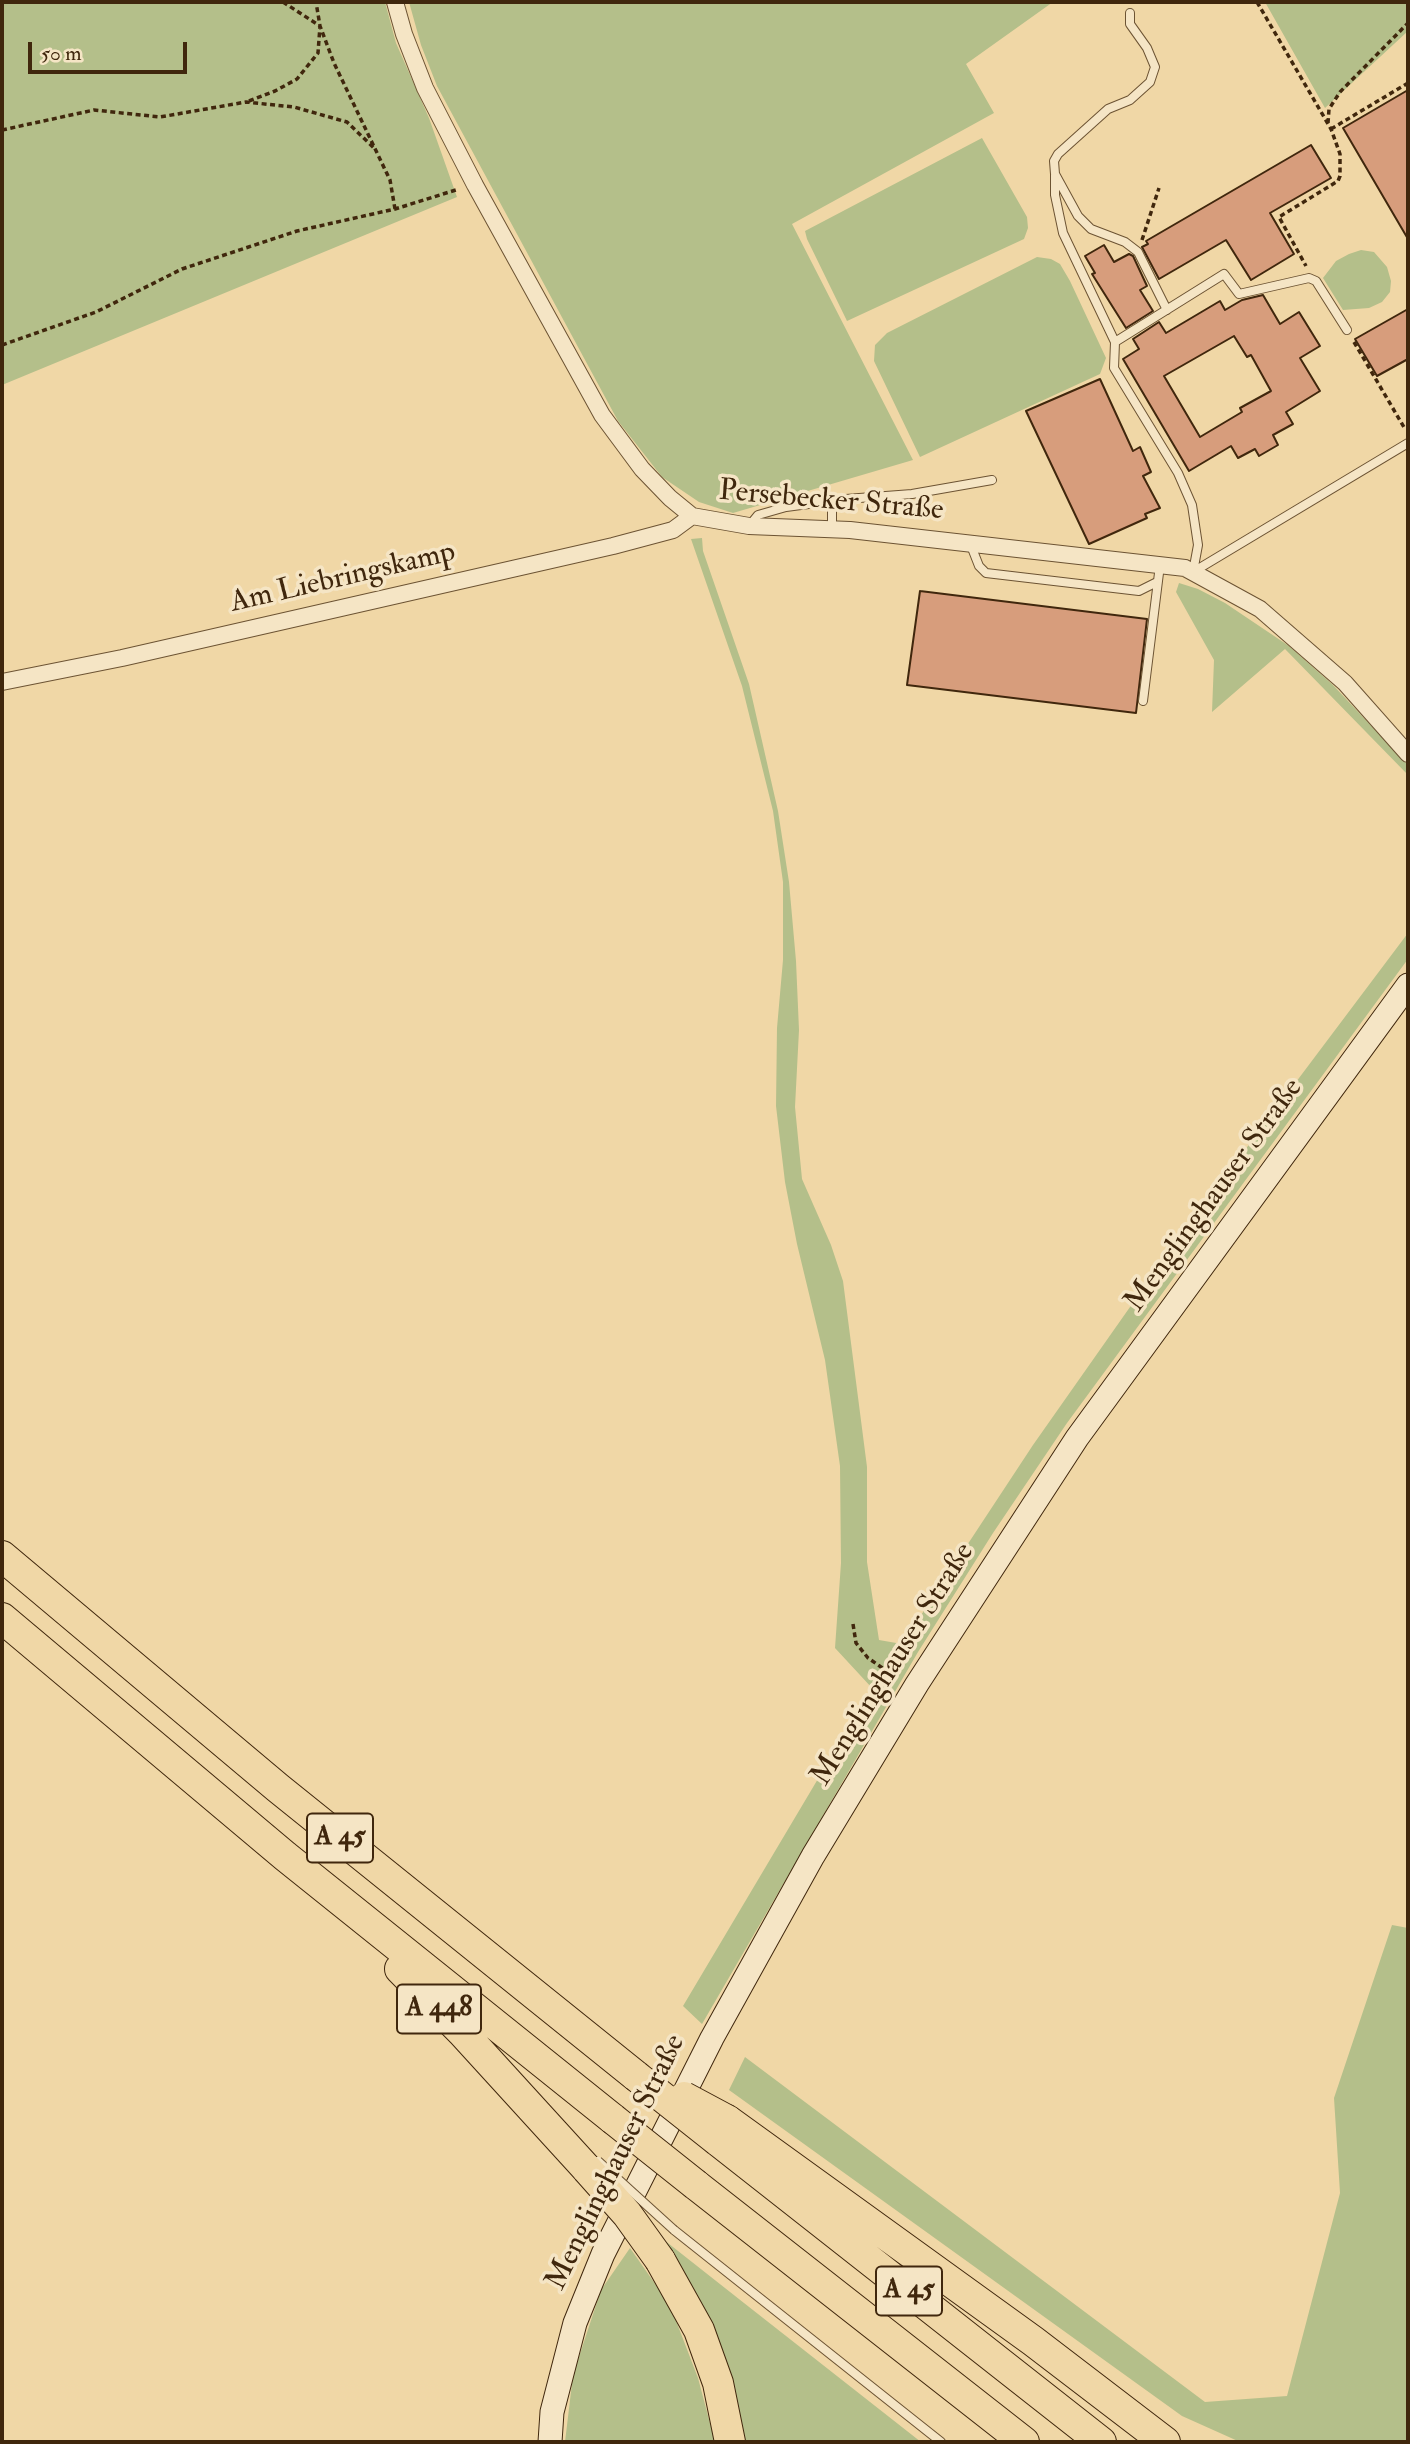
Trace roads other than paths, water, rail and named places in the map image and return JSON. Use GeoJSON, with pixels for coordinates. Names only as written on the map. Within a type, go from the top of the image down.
{"type":"FeatureCollection","features":[{"type":"Feature","properties":{"kind":"highway","name":"A 45"},"geometry":{"type":"LineString","coordinates":[[2,1556],[288,1796],[610,2055],[722,2131],[1101,2442]]}},
{"type":"Feature","properties":{"kind":"highway","name":"A 45"},"geometry":{"type":"LineString","coordinates":[[2,1618],[285,1856],[696,2185],[1024,2442]]}},
{"type":"Feature","properties":{"kind":"highway","name":"A 448"},"geometry":{"type":"LineString","coordinates":[[285,1856],[363,1931],[590,2163],[660,2260],[699,2330],[718,2383],[730,2442]]}},
{"type":"Feature","properties":{"kind":"highway"},"geometry":{"type":"LineString","coordinates":[[722,2131],[1022,2334],[1165,2442]]}},
{"type":"Feature","properties":{"kind":"street","name":"Persebecker Straße"},"geometry":{"type":"LineString","coordinates":[[396,2],[404,34],[425,88],[475,185],[602,415],[642,469],[692,516],[749,526],[832,529],[1185,568],[1260,609],[1345,683],[1408,754]]}},
{"type":"Feature","properties":{"kind":"street","name":"Am Liebringskamp"},"geometry":{"type":"LineString","coordinates":[[2,682],[613,546],[673,530],[692,516]]}},
{"type":"Feature","properties":{"kind":"street","name":"Menglinghauser Straße"},"geometry":{"type":"LineString","coordinates":[[550,2442],[552,2412],[575,2323],[603,2254],[719,2026],[813,1856],[917,1684],[1077,1438],[1408,985]]}},
{"type":"Feature","properties":{"kind":"lane"},"geometry":{"type":"LineString","coordinates":[[1130,13],[1130,24],[1147,48],[1155,67],[1150,82],[1130,100],[1108,109],[1058,154],[1054,161],[1055,195],[1063,233],[1115,342],[1114,368],[1178,473],[1192,505],[1198,545],[1192,572]]}},
{"type":"Feature","properties":{"kind":"lane"},"geometry":{"type":"LineString","coordinates":[[1055,174],[1078,216],[1091,229],[1125,242],[1138,252],[1167,310]]}},
{"type":"Feature","properties":{"kind":"lane"},"geometry":{"type":"LineString","coordinates":[[1115,342],[1224,274],[1239,294],[1309,278],[1316,281],[1347,330]]}},
{"type":"Feature","properties":{"kind":"lane"},"geometry":{"type":"LineString","coordinates":[[1192,572],[1408,443]]}},
{"type":"Feature","properties":{"kind":"lane"},"geometry":{"type":"LineString","coordinates":[[749,526],[758,515],[786,507],[832,500],[912,494],[992,480]]}},
{"type":"Feature","properties":{"kind":"lane"},"geometry":{"type":"LineString","coordinates":[[832,500],[832,529]]}},
{"type":"Feature","properties":{"kind":"lane"},"geometry":{"type":"LineString","coordinates":[[970,543],[979,566],[986,573],[1139,591],[1157,582]]}},
{"type":"Feature","properties":{"kind":"lane"},"geometry":{"type":"LineString","coordinates":[[1143,701],[1160,565]]}},
{"type":"Feature","properties":{"kind":"lane"},"geometry":{"type":"LineString","coordinates":[[462,2032],[563,2128]]}},
{"type":"Feature","properties":{"kind":"lane"},"geometry":{"type":"LineString","coordinates":[[590,2163],[941,2442]]}}]}
